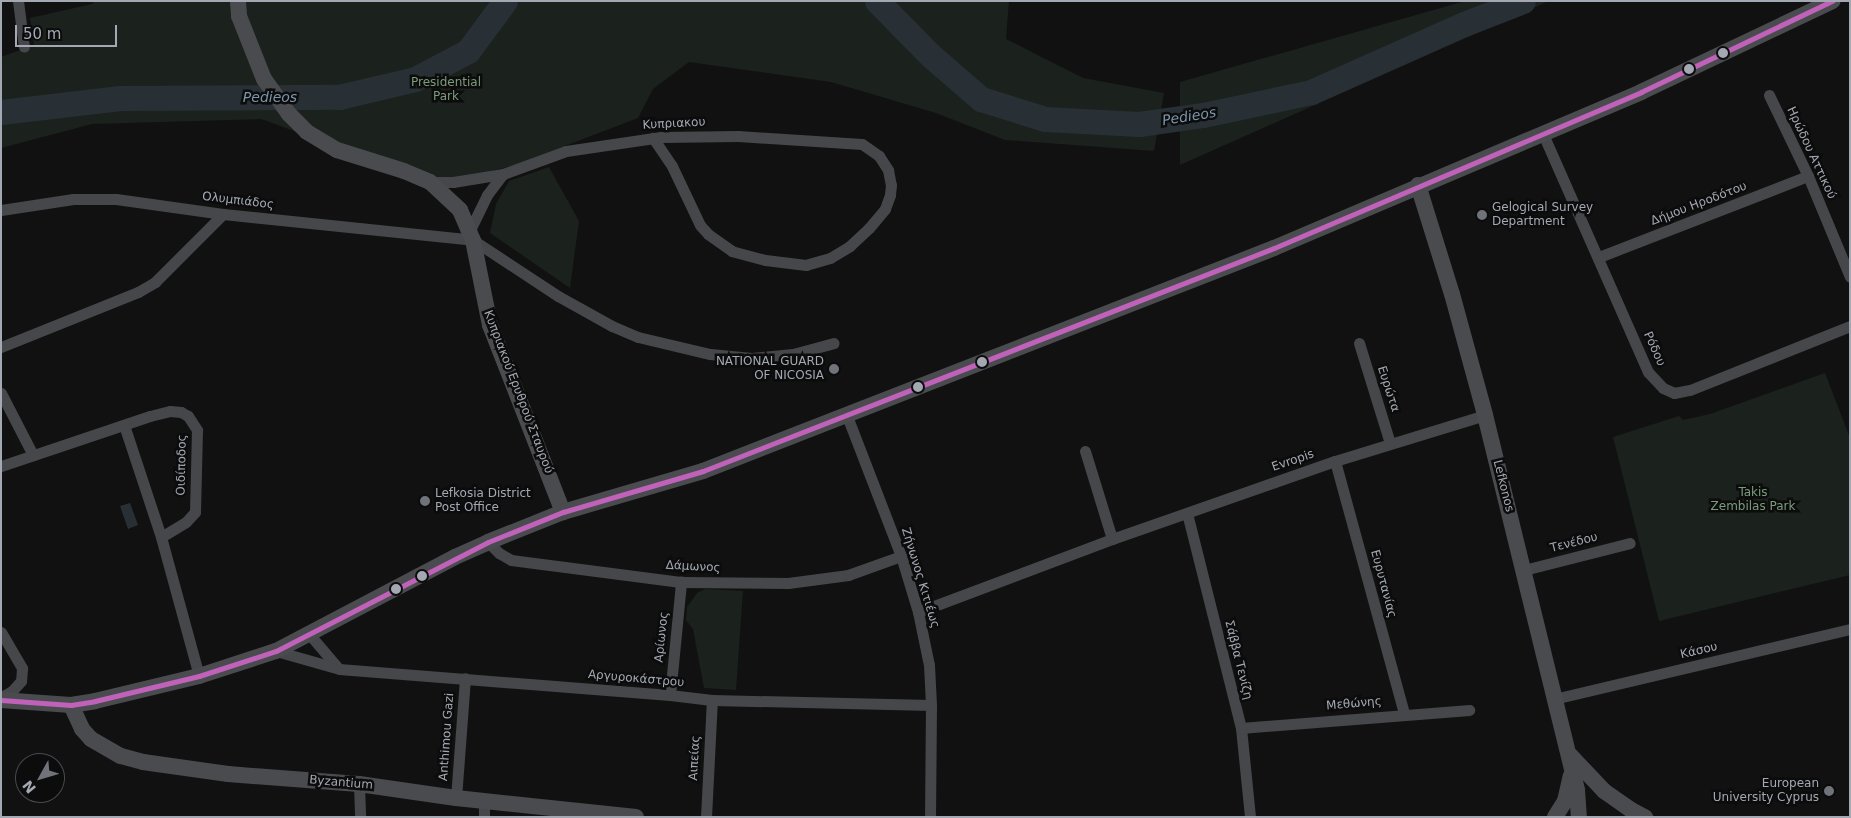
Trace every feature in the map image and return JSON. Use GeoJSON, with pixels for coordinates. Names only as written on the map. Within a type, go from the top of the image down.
{"type":"FeatureCollection","features":[{"type":"Feature","properties":{"kind":"main road","name":"Κυπριακού Ερυθρού Σταυρού"},"geometry":{"type":"LineString","coordinates":[[238,1],[239,16],[264,80],[289,114],[307,132],[336,150],[404,171],[430,182],[452,200],[471,235],[490,325],[563,512]]}},
{"type":"Feature","properties":{"kind":"main road"},"geometry":{"type":"LineString","coordinates":[[1,698],[71,705],[200,676],[276,651],[455,557],[488,542],[563,512],[703,471],[1274,248],[1418,185],[1642,92],[1833,1]]}},
{"type":"Feature","properties":{"kind":"main road","name":"Lefkonos"},"geometry":{"type":"LineString","coordinates":[[1418,185],[1452,294],[1485,415],[1577,790],[1579,817]]}},
{"type":"Feature","properties":{"kind":"main road","name":"Byzantium"},"geometry":{"type":"LineString","coordinates":[[71,705],[82,729],[91,739],[120,756],[143,762],[228,774],[359,784],[456,798],[636,817]]}},
{"type":"Feature","properties":{"kind":"main road"},"geometry":{"type":"LineString","coordinates":[[1567,751],[1604,791],[1631,810],[1645,817]]}},
{"type":"Feature","properties":{"kind":"main road"},"geometry":{"type":"LineString","coordinates":[[1555,817],[1565,801],[1572,771]]}},
{"type":"Feature","properties":{"kind":"main road","name":"Lefkonos"},"geometry":{"type":"LineString","coordinates":[[1577,790],[1592,817]]}},
{"type":"Feature","properties":{"kind":"street"},"geometry":{"type":"LineString","coordinates":[[18,1],[24,47]]}},
{"type":"Feature","properties":{"kind":"street","name":"Ηρώδου Αττικού"},"geometry":{"type":"LineString","coordinates":[[1769,96],[1808,176],[1850,278]]}},
{"type":"Feature","properties":{"kind":"street","name":"Ρόδου"},"geometry":{"type":"LineString","coordinates":[[1543,134],[1599,257],[1648,372],[1658,384],[1674,393],[1690,390],[1850,326]]}},
{"type":"Feature","properties":{"kind":"street","name":"Κυπριακου"},"geometry":{"type":"LineString","coordinates":[[430,182],[452,182],[503,174],[566,151],[653,138],[738,136],[852,145],[862,144],[879,156],[888,170],[891,185],[890,195],[885,209],[850,246],[830,258],[806,265],[765,260],[732,251],[717,242],[700,225],[672,166],[653,138]]}},
{"type":"Feature","properties":{"kind":"street"},"geometry":{"type":"LineString","coordinates":[[503,174],[487,195],[471,235],[558,296],[612,326],[638,337],[710,354],[752,358],[793,354],[834,343]]}},
{"type":"Feature","properties":{"kind":"street","name":"Δήμου Ηροδότου"},"geometry":{"type":"LineString","coordinates":[[1599,257],[1808,176]]}},
{"type":"Feature","properties":{"kind":"street","name":"Ολυμπιάδος"},"geometry":{"type":"LineString","coordinates":[[1,210],[73,198],[116,199],[223,214],[471,235]]}},
{"type":"Feature","properties":{"kind":"street"},"geometry":{"type":"LineString","coordinates":[[1,347],[138,292],[155,282],[223,214]]}},
{"type":"Feature","properties":{"kind":"street","name":"Ευρώτα"},"geometry":{"type":"LineString","coordinates":[[1359,344],[1390,442]]}},
{"type":"Feature","properties":{"kind":"street"},"geometry":{"type":"LineString","coordinates":[[1,393],[32,455]]}},
{"type":"Feature","properties":{"kind":"street","name":"Οιδίποδος"},"geometry":{"type":"LineString","coordinates":[[1,466],[170,411],[181,412],[188,416],[197,430],[194,512],[186,522],[161,538]]}},
{"type":"Feature","properties":{"kind":"street","name":"Evropis"},"geometry":{"type":"LineString","coordinates":[[918,612],[1112,539],[1335,461],[1390,442],[1485,415]]}},
{"type":"Feature","properties":{"kind":"street","name":"Ζήνωνος Κιτιέως"},"geometry":{"type":"LineString","coordinates":[[847,416],[902,556],[918,612],[928,666],[931,705],[930,817]]}},
{"type":"Feature","properties":{"kind":"street"},"geometry":{"type":"LineString","coordinates":[[124,425],[161,538],[200,676]]}},
{"type":"Feature","properties":{"kind":"street"},"geometry":{"type":"LineString","coordinates":[[1085,451],[1112,539]]}},
{"type":"Feature","properties":{"kind":"street","name":"Ευρυτανίας"},"geometry":{"type":"LineString","coordinates":[[1335,461],[1404,714]]}},
{"type":"Feature","properties":{"kind":"street","name":"Σάββα Τενίζη"},"geometry":{"type":"LineString","coordinates":[[1187,513],[1241,728],[1250,817]]}},
{"type":"Feature","properties":{"kind":"street","name":"Δάμωνος"},"geometry":{"type":"LineString","coordinates":[[488,542],[499,553],[511,560],[681,582],[788,583],[848,575],[902,556]]}},
{"type":"Feature","properties":{"kind":"street","name":"Τενέδου"},"geometry":{"type":"LineString","coordinates":[[1524,570],[1630,543]]}},
{"type":"Feature","properties":{"kind":"street","name":"Αρίωνος"},"geometry":{"type":"LineString","coordinates":[[670,695],[681,582]]}},
{"type":"Feature","properties":{"kind":"street","name":"Κάσου"},"geometry":{"type":"LineString","coordinates":[[1554,699],[1850,629]]}},
{"type":"Feature","properties":{"kind":"street"},"geometry":{"type":"LineString","coordinates":[[1,632],[17,656],[22,668],[21,681],[12,691],[1,698]]}},
{"type":"Feature","properties":{"kind":"street"},"geometry":{"type":"LineString","coordinates":[[310,634],[339,669]]}},
{"type":"Feature","properties":{"kind":"street","name":"Αργυροκάστρου"},"geometry":{"type":"LineString","coordinates":[[276,651],[339,669],[670,695],[712,700],[931,705]]}},
{"type":"Feature","properties":{"kind":"street","name":"Anthimou Gazi"},"geometry":{"type":"LineString","coordinates":[[456,798],[465,678]]}},
{"type":"Feature","properties":{"kind":"street","name":"Αιπείας"},"geometry":{"type":"LineString","coordinates":[[706,817],[712,700]]}},
{"type":"Feature","properties":{"kind":"street","name":"Μεθώνης"},"geometry":{"type":"LineString","coordinates":[[1241,728],[1469,710]]}},
{"type":"Feature","properties":{"kind":"street"},"geometry":{"type":"LineString","coordinates":[[359,784],[360,817]]}},
{"type":"Feature","properties":{"kind":"street"},"geometry":{"type":"LineString","coordinates":[[484,800],[484,817]]}},
{"type":"Feature","properties":{"kind":"green space","name":"Presidential Park"},"geometry":{"type":"Polygon","coordinates":[[[94,1],[1009,1],[1006,39],[1083,78],[1164,93],[1154,151],[1005,140],[936,113],[831,82],[689,62],[653,89],[638,118],[515,165],[442,184],[261,119],[92,124],[1,148],[1,57],[34,45],[30,18],[92,4],[94,1]]]}},
{"type":"Feature","properties":{"kind":"green space"},"geometry":{"type":"Polygon","coordinates":[[[1465,1],[1549,1],[1180,165],[1180,82],[1465,1]]]}},
{"type":"Feature","properties":{"kind":"green space"},"geometry":{"type":"Polygon","coordinates":[[[549,167],[579,221],[570,288],[490,233],[496,204],[509,181],[549,167]]]}},
{"type":"Feature","properties":{"kind":"green space","name":"Takis Zembilas Park"},"geometry":{"type":"Polygon","coordinates":[[[1825,373],[1850,438],[1850,575],[1659,621],[1613,437],[1679,416],[1683,420],[1710,414],[1825,373]]]}},
{"type":"Feature","properties":{"kind":"green space"},"geometry":{"type":"Polygon","coordinates":[[[705,589],[743,591],[736,690],[704,688],[693,629],[686,620],[687,607],[697,593],[705,589]]]}},
{"type":"Feature","properties":{"kind":"shaded area"},"geometry":{"type":"Polygon","coordinates":[[[130,503],[138,525],[128,529],[120,506],[130,503]]]}},
{"type":"Feature","properties":{"kind":"waterway","name":"Pedieos"},"geometry":{"type":"LineString","coordinates":[[1,112],[120,98],[339,97],[415,79],[468,51],[505,1]]}},
{"type":"Feature","properties":{"kind":"waterway","name":"Pedieos"},"geometry":{"type":"LineString","coordinates":[[877,1],[929,54],[981,99],[1045,119],[1139,124],[1203,115],[1311,92],[1464,24],[1523,1]]}},
{"type":"Feature","properties":{"kind":"transit line"},"geometry":{"type":"LineString","coordinates":[[1,700],[71,705],[95,701],[199,676],[276,651],[488,542],[563,512],[703,471],[1274,248],[1641,92],[1832,1]]}},
{"type":"Feature","properties":{"kind":"place","name":"Gelogical Survey Department"},"geometry":{"type":"Point","coordinates":[1482,215]}},
{"type":"Feature","properties":{"kind":"place","name":"NATIONAL GUARD OF NICOSIA"},"geometry":{"type":"Point","coordinates":[834,369]}},
{"type":"Feature","properties":{"kind":"place","name":"Lefkosia District Post Office"},"geometry":{"type":"Point","coordinates":[425,501]}},
{"type":"Feature","properties":{"kind":"place","name":"European University Cyprus"},"geometry":{"type":"Point","coordinates":[1829,791]}}]}
